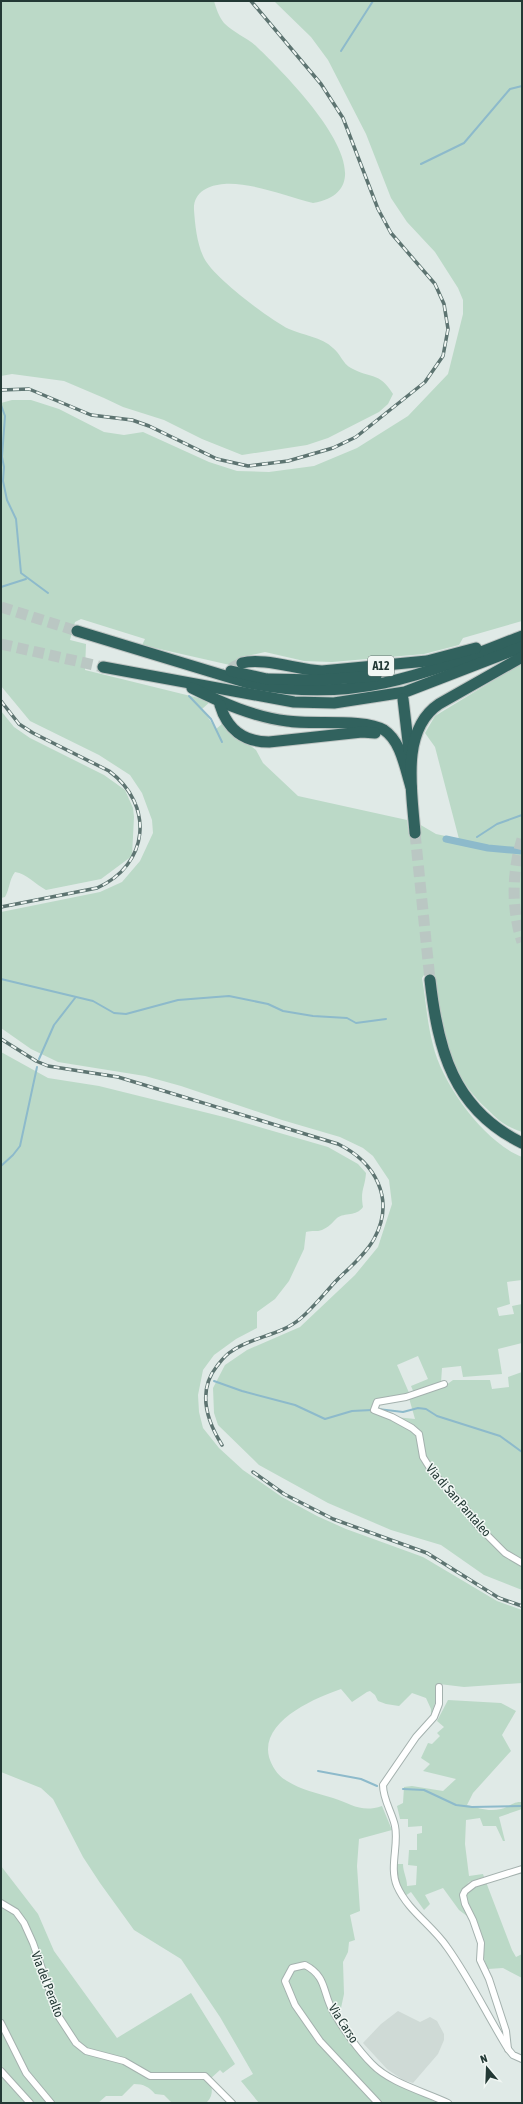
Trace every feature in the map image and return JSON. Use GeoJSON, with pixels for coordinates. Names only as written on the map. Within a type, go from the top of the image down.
{"type":"FeatureCollection","features":[{"type":"Feature","properties":{"kind":"highway"},"geometry":{"type":"LineString","coordinates":[[77,631],[259,685],[288,690],[334,691],[383,685],[417,676],[521,640]]}},
{"type":"Feature","properties":{"kind":"highway"},"geometry":{"type":"LineString","coordinates":[[103,667],[294,702],[334,703],[405,692],[521,640]]}},
{"type":"Feature","properties":{"kind":"highway","name":"A12"},"geometry":{"type":"LineString","coordinates":[[242,663],[258,661],[305,670],[322,671],[427,661],[521,640]]}},
{"type":"Feature","properties":{"kind":"highway"},"geometry":{"type":"LineString","coordinates":[[148,653],[267,679],[319,680],[376,676]]}},
{"type":"Feature","properties":{"kind":"highway"},"geometry":{"type":"LineString","coordinates":[[411,770],[415,736],[420,723],[428,712],[439,704],[522,657]]}},
{"type":"Feature","properties":{"kind":"highway"},"geometry":{"type":"LineString","coordinates":[[179,681],[214,699],[268,717],[304,723],[356,724],[379,727],[388,733],[395,742],[411,787]]}},
{"type":"Feature","properties":{"kind":"highway"},"geometry":{"type":"LineString","coordinates":[[403,699],[411,770],[415,833]]}},
{"type":"Feature","properties":{"kind":"highway"},"geometry":{"type":"LineString","coordinates":[[220,705],[224,716],[234,729],[243,736],[255,741],[269,742],[367,732],[377,734],[387,740],[402,760]]}},
{"type":"Feature","properties":{"kind":"highway"},"geometry":{"type":"LineString","coordinates":[[430,980],[435,1022],[441,1045],[456,1081],[470,1102],[480,1113],[498,1128],[522,1143]]}},
{"type":"Feature","properties":{"kind":"street","name":"Via di San Pantaleo"},"geometry":{"type":"LineString","coordinates":[[444,1384],[406,1397],[377,1402],[374,1410],[399,1421],[419,1434],[423,1457],[433,1472],[465,1507],[475,1523],[505,1553],[522,1563]]}},
{"type":"Feature","properties":{"kind":"street"},"geometry":{"type":"LineString","coordinates":[[439,1687],[439,1704],[434,1717],[416,1737],[383,1785],[384,1797],[395,1826],[394,1875],[396,1884],[407,1903],[438,1935],[453,1954],[508,2049],[513,2055],[522,2059]]}},
{"type":"Feature","properties":{"kind":"street"},"geometry":{"type":"LineString","coordinates":[[508,2049],[506,2031],[489,1978],[480,1960],[481,1943],[473,1920],[463,1899],[465,1891],[474,1884],[522,1869]]}},
{"type":"Feature","properties":{"kind":"street","name":"Via del Peralto"},"geometry":{"type":"LineString","coordinates":[[1,1903],[16,1912],[24,1923],[33,1942],[59,2017],[76,2043],[86,2051],[124,2061],[150,2076],[205,2076],[232,2103]]}},
{"type":"Feature","properties":{"kind":"street","name":"Via Carso"},"geometry":{"type":"LineString","coordinates":[[378,2103],[320,2041],[295,2006],[285,1981],[292,1968],[305,1965],[316,1973],[325,1985],[328,2001],[334,2014],[377,2070],[409,2087],[448,2103]]}},
{"type":"Feature","properties":{"kind":"street"},"geometry":{"type":"LineString","coordinates":[[1,2023],[26,2073],[51,2103]]}},
{"type":"Feature","properties":{"kind":"street"},"geometry":{"type":"LineString","coordinates":[[1,2071],[30,2103]]}},
{"type":"Feature","properties":{"kind":"shaded area"},"geometry":{"type":"Polygon","coordinates":[[[398,2011],[420,2022],[430,2017],[437,2021],[444,2034],[444,2040],[438,2054],[413,2083],[403,2080],[387,2069],[363,2043],[381,2024],[398,2011]]]}},
{"type":"Feature","properties":{"kind":"green space"},"geometry":{"type":"Polygon","coordinates":[[[1,1],[214,1],[219,15],[224,23],[256,46],[289,79],[328,128],[341,153],[345,175],[337,193],[313,203],[246,185],[224,184],[213,186],[199,194],[194,204],[198,241],[204,258],[209,266],[242,297],[289,329],[328,344],[348,366],[379,379],[393,394],[388,404],[379,412],[328,438],[307,445],[242,455],[202,439],[164,420],[123,407],[64,381],[12,374],[1,376],[1,1]]]}},
{"type":"Feature","properties":{"kind":"green space"},"geometry":{"type":"Polygon","coordinates":[[[274,1],[522,1],[522,621],[463,638],[459,645],[424,654],[332,662],[304,661],[265,652],[238,658],[243,668],[142,645],[145,639],[81,619],[75,622],[70,640],[86,644],[85,670],[211,701],[202,709],[216,729],[222,724],[256,750],[263,763],[298,796],[407,820],[409,835],[420,834],[419,824],[436,834],[459,839],[435,747],[425,733],[435,716],[522,663],[522,1132],[507,1126],[496,1117],[474,1095],[464,1081],[455,1066],[444,1034],[434,974],[430,971],[426,972],[422,978],[431,1037],[445,1077],[467,1110],[493,1139],[522,1157],[522,1280],[507,1282],[510,1304],[497,1308],[499,1316],[514,1314],[512,1306],[522,1304],[522,1343],[498,1349],[502,1374],[463,1377],[461,1366],[442,1368],[441,1383],[414,1393],[411,1386],[428,1379],[418,1356],[397,1365],[410,1395],[374,1401],[371,1409],[376,1415],[415,1419],[409,1398],[442,1388],[453,1380],[490,1380],[492,1389],[509,1387],[508,1377],[522,1372],[522,1590],[484,1575],[441,1545],[391,1530],[328,1503],[259,1465],[218,1425],[214,1413],[213,1388],[225,1365],[247,1350],[300,1327],[355,1275],[378,1247],[392,1204],[389,1180],[373,1156],[363,1148],[340,1137],[282,1120],[181,1086],[145,1076],[58,1062],[31,1049],[1,1028],[1,912],[100,892],[122,882],[140,861],[153,833],[152,820],[142,793],[130,775],[99,755],[30,721],[1,686],[1,403],[12,400],[31,400],[59,409],[104,432],[124,435],[143,432],[209,462],[237,471],[269,472],[314,466],[357,448],[408,416],[448,374],[463,314],[463,300],[458,288],[435,252],[407,222],[391,198],[366,134],[328,60],[311,37],[274,1]]]}},
{"type":"Feature","properties":{"kind":"green space"},"geometry":{"type":"Polygon","coordinates":[[[1,711],[14,727],[30,738],[104,775],[125,790],[133,808],[134,817],[132,856],[101,879],[46,890],[27,877],[15,872],[5,897],[1,898],[1,711]]]}},
{"type":"Feature","properties":{"kind":"green space"},"geometry":{"type":"Polygon","coordinates":[[[1,1052],[48,1078],[99,1086],[228,1118],[328,1147],[358,1164],[366,1173],[362,1193],[363,1207],[357,1212],[340,1216],[322,1230],[306,1232],[304,1249],[289,1281],[275,1299],[257,1312],[257,1328],[236,1339],[214,1355],[203,1370],[198,1395],[199,1412],[203,1428],[219,1448],[243,1470],[282,1497],[317,1516],[346,1529],[423,1557],[497,1601],[522,1610],[522,1683],[464,1687],[439,1684],[435,1688],[435,1703],[431,1715],[431,1709],[426,1698],[412,1693],[399,1706],[378,1701],[375,1695],[370,1691],[352,1702],[341,1689],[318,1698],[292,1713],[281,1722],[273,1732],[268,1744],[269,1757],[274,1768],[281,1777],[292,1784],[357,1807],[368,1809],[382,1806],[392,1830],[359,1839],[357,1866],[360,1911],[350,1915],[355,1940],[349,1942],[348,1952],[343,1962],[344,1994],[338,2022],[377,2072],[438,2103],[259,2103],[241,2081],[253,2074],[220,2017],[181,1959],[134,1930],[83,1857],[53,1799],[41,1788],[1,1772],[1,1052]]]}},
{"type":"Feature","properties":{"kind":"green space"},"geometry":{"type":"Polygon","coordinates":[[[448,1700],[501,1703],[516,1711],[502,1735],[511,1751],[473,1793],[467,1805],[492,1810],[507,1807],[516,1802],[522,1802],[522,1809],[499,1817],[505,1841],[503,1841],[496,1826],[483,1826],[480,1818],[466,1820],[465,1844],[469,1876],[483,1874],[484,1877],[469,1882],[461,1893],[471,1919],[459,1910],[443,1888],[425,1895],[430,1904],[424,1910],[411,1892],[405,1896],[396,1877],[397,1864],[403,1864],[407,1886],[416,1885],[417,1866],[408,1865],[409,1850],[417,1850],[417,1834],[422,1833],[422,1826],[408,1827],[408,1819],[400,1819],[397,1806],[403,1803],[404,1787],[412,1786],[443,1791],[456,1779],[423,1771],[430,1764],[421,1758],[428,1743],[432,1744],[440,1736],[437,1733],[444,1727],[437,1721],[448,1700]]]}},
{"type":"Feature","properties":{"kind":"green space"},"geometry":{"type":"Polygon","coordinates":[[[1,1866],[38,1914],[54,1951],[117,2038],[191,1993],[235,2064],[223,2073],[220,2070],[210,2079],[212,2089],[211,2095],[206,2103],[172,2103],[164,2095],[155,2094],[146,2086],[134,2084],[122,2096],[106,2096],[98,2103],[35,2103],[1,2067],[1,1866]]]}},
{"type":"Feature","properties":{"kind":"green space"},"geometry":{"type":"Polygon","coordinates":[[[486,1882],[512,1950],[516,1957],[522,1954],[522,1978],[503,1968],[488,1969],[486,1964],[483,1954],[480,1930],[466,1901],[466,1893],[469,1888],[474,1885],[486,1882]]]}},
{"type":"Feature","properties":{"kind":"green space"},"geometry":{"type":"Polygon","coordinates":[[[1,2076],[25,2103],[1,2103],[1,2076]]]}},
{"type":"Feature","properties":{"kind":"waterway"},"geometry":{"type":"LineString","coordinates":[[341,51],[373,1]]}},
{"type":"Feature","properties":{"kind":"waterway"},"geometry":{"type":"LineString","coordinates":[[421,164],[464,143],[510,89],[522,86]]}},
{"type":"Feature","properties":{"kind":"waterway"},"geometry":{"type":"LineString","coordinates":[[1,405],[5,416],[2,457],[4,467],[3,481],[7,500],[16,519],[21,573],[48,593]]}},
{"type":"Feature","properties":{"kind":"waterway"},"geometry":{"type":"LineString","coordinates":[[1,587],[26,579]]}},
{"type":"Feature","properties":{"kind":"waterway"},"geometry":{"type":"LineString","coordinates":[[189,696],[211,719],[222,742]]}},
{"type":"Feature","properties":{"kind":"waterway"},"geometry":{"type":"LineString","coordinates":[[477,837],[497,824],[522,815]]}},
{"type":"Feature","properties":{"kind":"waterway"},"geometry":{"type":"LineString","coordinates":[[446,839],[488,848],[522,851]]}},
{"type":"Feature","properties":{"kind":"waterway"},"geometry":{"type":"LineString","coordinates":[[1,979],[93,1001],[114,1013],[126,1014],[178,1000],[229,996],[268,1004],[283,1011],[313,1016],[347,1018],[356,1023],[386,1019]]}},
{"type":"Feature","properties":{"kind":"waterway"},"geometry":{"type":"LineString","coordinates":[[39,1059],[54,1025],[75,998]]}},
{"type":"Feature","properties":{"kind":"waterway"},"geometry":{"type":"LineString","coordinates":[[1,1166],[20,1146],[37,1067]]}},
{"type":"Feature","properties":{"kind":"waterway"},"geometry":{"type":"LineString","coordinates":[[214,1381],[242,1391],[295,1405],[325,1419],[352,1411],[372,1410]]}},
{"type":"Feature","properties":{"kind":"waterway"},"geometry":{"type":"LineString","coordinates":[[378,1409],[403,1412],[418,1408],[426,1409],[437,1416],[500,1436],[522,1452]]}},
{"type":"Feature","properties":{"kind":"waterway"},"geometry":{"type":"LineString","coordinates":[[318,1771],[361,1779],[377,1786]]}},
{"type":"Feature","properties":{"kind":"waterway"},"geometry":{"type":"LineString","coordinates":[[403,1789],[424,1790],[456,1805],[472,1807],[522,1806]]}},
{"type":"Feature","properties":{"kind":"tunnel"},"geometry":{"type":"LineString","coordinates":[[1,607],[77,631]]}},
{"type":"Feature","properties":{"kind":"tunnel"},"geometry":{"type":"LineString","coordinates":[[1,644],[103,667]]}},
{"type":"Feature","properties":{"kind":"tunnel"},"geometry":{"type":"LineString","coordinates":[[218,697],[221,680],[228,671],[242,663]]}},
{"type":"Feature","properties":{"kind":"tunnel"},"geometry":{"type":"LineString","coordinates":[[415,833],[430,980]]}},
{"type":"Feature","properties":{"kind":"tunnel"},"geometry":{"type":"LineString","coordinates":[[522,839],[516,864],[514,890],[516,916],[522,942]]}},
{"type":"Feature","properties":{"kind":"railway"},"geometry":{"type":"LineString","coordinates":[[1,390],[29,389],[91,415],[132,420],[149,426],[217,459],[248,466],[288,461],[333,448],[356,437],[425,382],[443,356],[448,329],[444,304],[435,284],[391,233],[378,209],[343,118],[321,84],[251,1]]}},
{"type":"Feature","properties":{"kind":"railway"},"geometry":{"type":"LineString","coordinates":[[1,701],[19,724],[33,733],[109,771],[124,785],[134,800],[139,817],[140,834],[136,850],[127,865],[114,878],[97,888],[1,907]]}},
{"type":"Feature","properties":{"kind":"railway"},"geometry":{"type":"LineString","coordinates":[[1,1039],[36,1061],[48,1066],[118,1077],[338,1144],[362,1161],[371,1171],[378,1183],[382,1196],[383,1210],[380,1224],[374,1239],[361,1256],[300,1319],[284,1329],[248,1342],[230,1352],[220,1362],[211,1376],[207,1386],[206,1406],[212,1426],[222,1445]]}},
{"type":"Feature","properties":{"kind":"railway"},"geometry":{"type":"LineString","coordinates":[[253,1472],[284,1494],[333,1519],[427,1553],[499,1598],[522,1606]]}}]}
